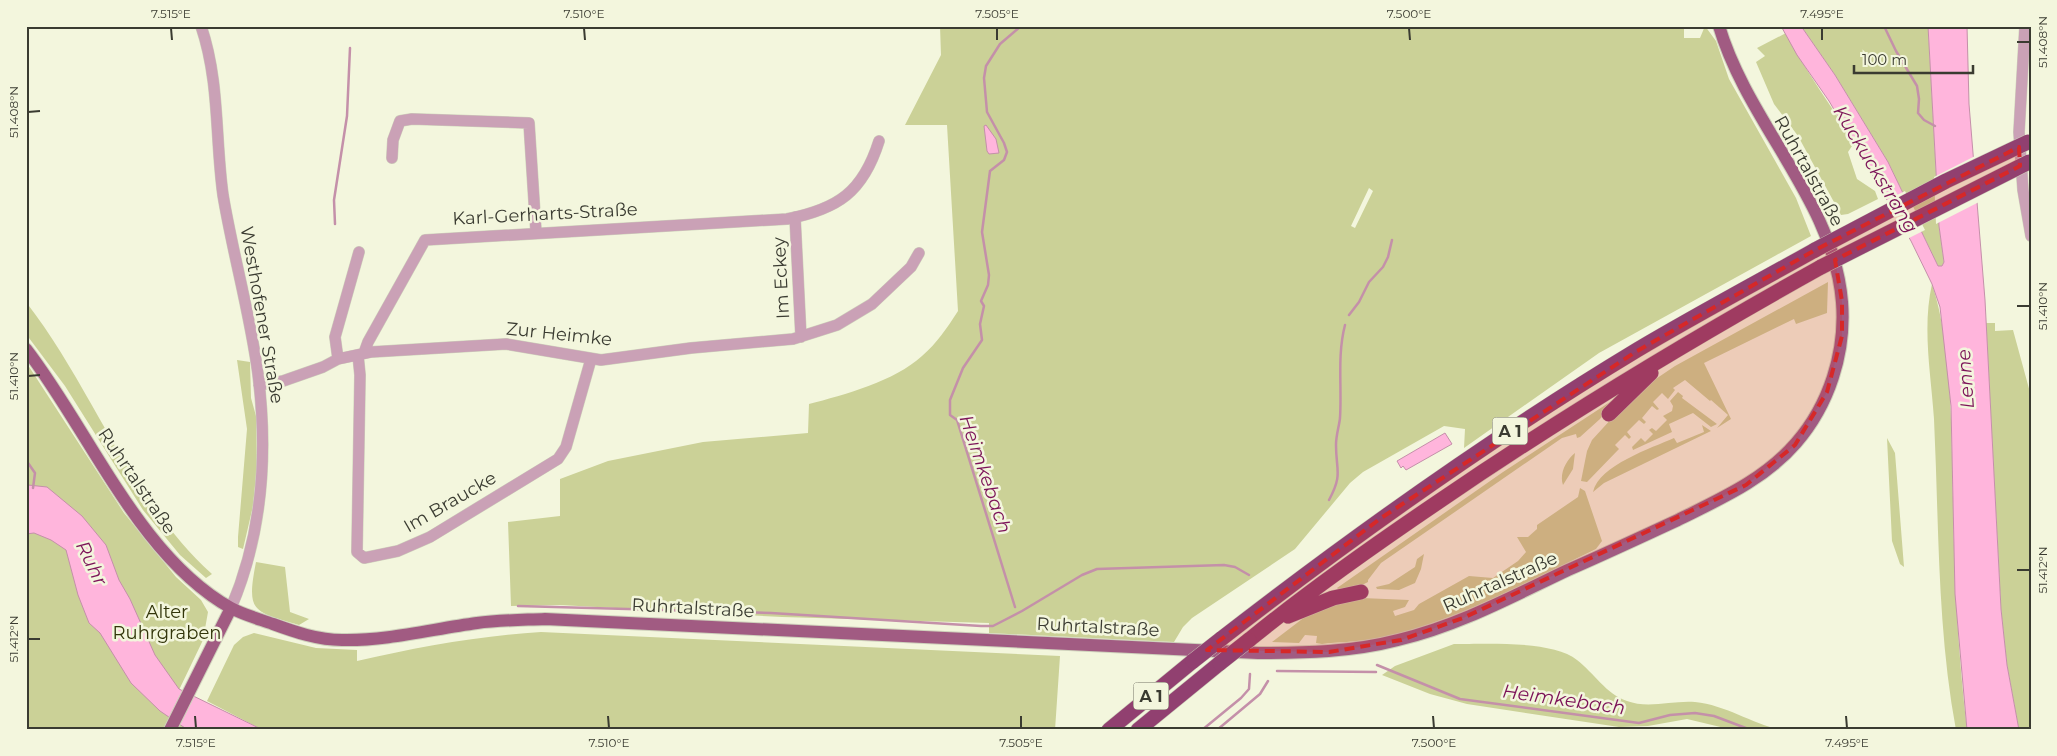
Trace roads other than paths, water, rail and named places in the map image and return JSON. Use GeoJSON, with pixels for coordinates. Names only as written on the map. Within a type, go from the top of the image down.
{"type":"FeatureCollection","features":[{"type":"Feature","properties":{"kind":"highway","name":"A 1"},"geometry":{"type":"LineString","coordinates":[[1109,730],[1221,639],[1381,518],[1532,416],[1660,337],[1815,250],[1946,181],[2029,142]]}},
{"type":"Feature","properties":{"kind":"highway","name":"A 1"},"geometry":{"type":"LineString","coordinates":[[1138,730],[1268,624],[1396,531],[1548,428],[1704,332],[1821,267],[2030,161]]}},
{"type":"Feature","properties":{"kind":"highway"},"geometry":{"type":"LineString","coordinates":[[1609,414],[1645,377],[1704,332]]}},
{"type":"Feature","properties":{"kind":"highway"},"geometry":{"type":"LineString","coordinates":[[1268,624],[1333,598],[1360,592]]}},
{"type":"Feature","properties":{"kind":"main road","name":"Ruhrtalstraße"},"geometry":{"type":"LineString","coordinates":[[26,349],[71,414],[134,513],[180,568],[209,594],[231,608],[298,633],[341,640],[372,639],[501,621],[585,620],[1290,653],[1329,652],[1380,645],[1443,626],[1629,543],[1746,485],[1768,470],[1795,445],[1817,412],[1834,374],[1842,336],[1842,301],[1834,256],[1802,187],[1743,87],[1720,26]]}},
{"type":"Feature","properties":{"kind":"main road"},"geometry":{"type":"LineString","coordinates":[[170,730],[231,608]]}},
{"type":"Feature","properties":{"kind":"street","name":"Westhofener Straße"},"geometry":{"type":"LineString","coordinates":[[201,26],[212,63],[216,86],[224,196],[259,385],[262,432],[262,480],[258,519],[244,575],[231,608]]}},
{"type":"Feature","properties":{"kind":"street"},"geometry":{"type":"LineString","coordinates":[[2025,26],[2019,132],[2023,190],[2031,236]]}},
{"type":"Feature","properties":{"kind":"street"},"geometry":{"type":"LineString","coordinates":[[392,158],[393,140],[400,121],[412,119],[529,123],[536,232]]}},
{"type":"Feature","properties":{"kind":"street","name":"Im Eckey"},"geometry":{"type":"LineString","coordinates":[[801,337],[795,217],[826,209],[850,193],[865,175],[879,141]]}},
{"type":"Feature","properties":{"kind":"street","name":"Karl-Gerharts-Straße"},"geometry":{"type":"LineString","coordinates":[[361,354],[425,240],[795,217]]}},
{"type":"Feature","properties":{"kind":"street"},"geometry":{"type":"LineString","coordinates":[[338,359],[335,336],[359,252]]}},
{"type":"Feature","properties":{"kind":"street","name":"Zur Heimke"},"geometry":{"type":"LineString","coordinates":[[259,385],[283,381],[323,367],[338,359],[361,354],[506,344],[591,359],[612,360],[691,348],[801,337],[837,325],[872,304],[910,267],[919,253]]}},
{"type":"Feature","properties":{"kind":"street","name":"Im Braucke"},"geometry":{"type":"LineString","coordinates":[[361,354],[356,552],[364,558],[398,551],[430,537],[558,459],[566,447],[591,359]]}},
{"type":"Feature","properties":{"kind":"water"},"geometry":{"type":"Polygon","coordinates":[[[1781,26],[1801,26],[1835,75],[1888,162],[1938,266],[1942,266],[1944,262],[1939,226],[1928,26],[1967,26],[1969,104],[1985,300],[2001,609],[2007,665],[2019,730],[1967,730],[1955,594],[1951,406],[1940,307],[1932,284],[1911,241],[1829,101],[1797,55],[1781,26]]]}},
{"type":"Feature","properties":{"kind":"water"},"geometry":{"type":"Polygon","coordinates":[[[986,125],[996,139],[999,153],[989,154],[987,151],[984,126],[986,125]]]}},
{"type":"Feature","properties":{"kind":"water"},"geometry":{"type":"Polygon","coordinates":[[[1445,433],[1452,444],[1406,470],[1403,466],[1401,468],[1397,461],[1445,433]]]}},
{"type":"Feature","properties":{"kind":"water","name":"Ruhr"},"geometry":{"type":"Polygon","coordinates":[[[26,486],[47,487],[82,516],[106,545],[119,580],[130,599],[155,655],[179,689],[263,730],[188,730],[160,711],[131,683],[100,633],[89,623],[78,595],[66,550],[51,540],[34,533],[26,534],[26,486]]]}},
{"type":"Feature","properties":{"kind":"waterway","name":"Heimkebach"},"geometry":{"type":"LineString","coordinates":[[1015,607],[957,420],[950,415],[950,400],[963,368],[982,340],[980,324],[984,306],[981,301],[988,285],[989,275],[982,232],[990,171],[1004,160],[1007,152],[987,112],[984,78],[986,66],[1000,44],[1021,26]]}},
{"type":"Feature","properties":{"kind":"waterway"},"geometry":{"type":"LineString","coordinates":[[1884,26],[1896,51],[1917,86],[1919,99],[1918,113],[1924,120],[1935,126]]}},
{"type":"Feature","properties":{"kind":"waterway"},"geometry":{"type":"LineString","coordinates":[[335,224],[334,200],[347,116],[350,48]]}},
{"type":"Feature","properties":{"kind":"waterway"},"geometry":{"type":"LineString","coordinates":[[1349,315],[1359,302],[1369,282],[1383,267],[1388,257],[1392,240]]}},
{"type":"Feature","properties":{"kind":"waterway"},"geometry":{"type":"LineString","coordinates":[[1329,500],[1336,484],[1338,472],[1336,441],[1340,418],[1340,360],[1345,325]]}},
{"type":"Feature","properties":{"kind":"waterway","name":"Alter Ruhrgraben"},"geometry":{"type":"LineString","coordinates":[[26,460],[35,473],[33,488]]}},
{"type":"Feature","properties":{"kind":"waterway","name":"Heimkebach"},"geometry":{"type":"LineString","coordinates":[[1022,611],[1082,575],[1097,569],[1224,565],[1235,567],[1249,575]]}},
{"type":"Feature","properties":{"kind":"waterway"},"geometry":{"type":"LineString","coordinates":[[518,606],[771,613],[981,626],[993,626],[1022,611]]}},
{"type":"Feature","properties":{"kind":"waterway","name":"Heimkebach"},"geometry":{"type":"LineString","coordinates":[[1377,665],[1460,699],[1639,723],[1670,715],[1695,713],[1714,716],[1751,730]]}},
{"type":"Feature","properties":{"kind":"waterway"},"geometry":{"type":"LineString","coordinates":[[1277,671],[1376,672]]}},
{"type":"Feature","properties":{"kind":"waterway"},"geometry":{"type":"LineString","coordinates":[[1202,730],[1241,698],[1249,689],[1250,674]]}},
{"type":"Feature","properties":{"kind":"waterway"},"geometry":{"type":"LineString","coordinates":[[1217,730],[1260,694],[1268,681]]}},
{"type":"Feature","properties":{"kind":"water label","name":"Kuckuckstrang"},"geometry":{"type":"Point","coordinates":[1876,169]}},
{"type":"Feature","properties":{"kind":"water label","name":"Lenne"},"geometry":{"type":"Point","coordinates":[1965,379]}}]}
